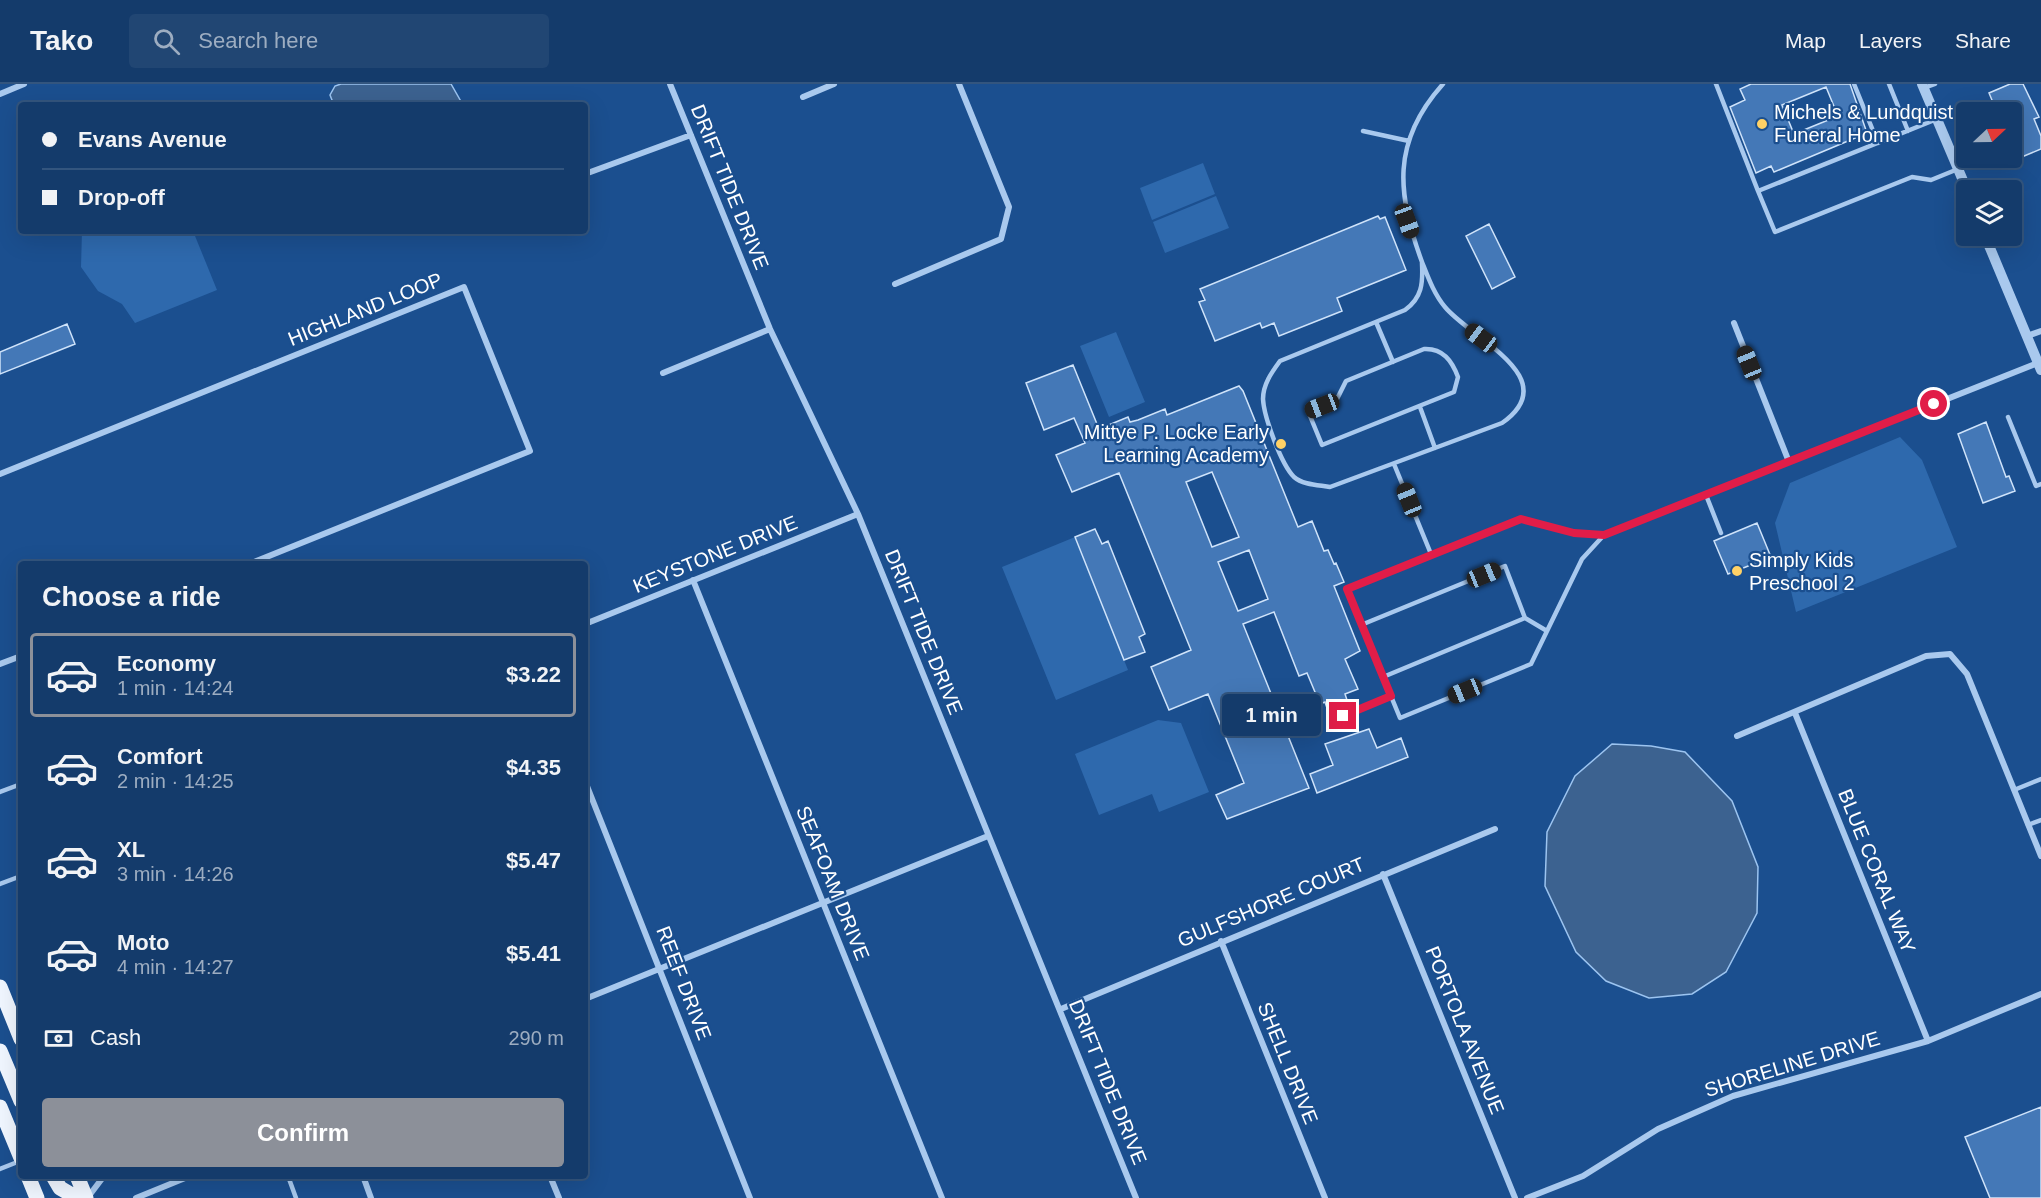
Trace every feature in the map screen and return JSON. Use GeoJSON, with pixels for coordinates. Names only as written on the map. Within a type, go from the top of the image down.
{"type":"FeatureCollection","features":[{"type":"Feature","properties":{"kind":"main road"},"geometry":{"type":"LineString","coordinates":[[0,987],[18,1032]]}},
{"type":"Feature","properties":{"kind":"main road"},"geometry":{"type":"LineString","coordinates":[[0,1051],[18,1094]]}},
{"type":"Feature","properties":{"kind":"main road"},"geometry":{"type":"LineString","coordinates":[[0,1107],[18,1152]]}},
{"type":"Feature","properties":{"kind":"main road"},"geometry":{"type":"LineString","coordinates":[[29,1179],[37,1198]]}},
{"type":"Feature","properties":{"kind":"main road"},"geometry":{"type":"LineString","coordinates":[[55,1179],[60,1188],[77,1198]]}},
{"type":"Feature","properties":{"kind":"main road"},"geometry":{"type":"LineString","coordinates":[[78,1179],[87,1198]]}},
{"type":"Feature","properties":{"kind":"street"},"geometry":{"type":"LineString","coordinates":[[0,94],[24,84]]}},
{"type":"Feature","properties":{"kind":"street","name":"DRIFT TIDE DRIVE"},"geometry":{"type":"LineString","coordinates":[[670,84],[770,329],[858,514],[1136,1198]]}},
{"type":"Feature","properties":{"kind":"street"},"geometry":{"type":"LineString","coordinates":[[802,97],[834,84]]}},
{"type":"Feature","properties":{"kind":"street"},"geometry":{"type":"LineString","coordinates":[[896,284],[1001,239],[1009,207],[959,84]]}},
{"type":"Feature","properties":{"kind":"street"},"geometry":{"type":"LineString","coordinates":[[1927,86],[1937,119],[1963,180]]}},
{"type":"Feature","properties":{"kind":"street"},"geometry":{"type":"LineString","coordinates":[[588,173],[691,135]]}},
{"type":"Feature","properties":{"kind":"street"},"geometry":{"type":"LineString","coordinates":[[1604,535],[2040,367],[1989,246]]}},
{"type":"Feature","properties":{"kind":"street","name":"HIGHLAND LOOP"},"geometry":{"type":"LineString","coordinates":[[0,474],[464,287],[530,451],[256,561]]}},
{"type":"Feature","properties":{"kind":"street"},"geometry":{"type":"LineString","coordinates":[[1734,323],[1789,462]]}},
{"type":"Feature","properties":{"kind":"street"},"geometry":{"type":"LineString","coordinates":[[663,373],[770,329]]}},
{"type":"Feature","properties":{"kind":"street"},"geometry":{"type":"LineString","coordinates":[[2027,336],[2041,330]]}},
{"type":"Feature","properties":{"kind":"street","name":"KEYSTONE DRIVE"},"geometry":{"type":"LineString","coordinates":[[588,623],[858,514]]}},
{"type":"Feature","properties":{"kind":"street","name":"SEAFOAM DRIVE"},"geometry":{"type":"LineString","coordinates":[[693,580],[942,1198]]}},
{"type":"Feature","properties":{"kind":"street"},"geometry":{"type":"LineString","coordinates":[[1737,736],[1926,656],[1950,654],[1967,674],[2041,856]]}},
{"type":"Feature","properties":{"kind":"street"},"geometry":{"type":"LineString","coordinates":[[0,664],[18,657]]}},
{"type":"Feature","properties":{"kind":"street","name":"BLUE CORAL WAY"},"geometry":{"type":"LineString","coordinates":[[1795,713],[1928,1041]]}},
{"type":"Feature","properties":{"kind":"street","name":"REEF DRIVE"},"geometry":{"type":"LineString","coordinates":[[588,788],[661,968],[750,1198]]}},
{"type":"Feature","properties":{"kind":"street","name":"GULFSHORE COURT"},"geometry":{"type":"LineString","coordinates":[[1061,1009],[1495,829]]}},
{"type":"Feature","properties":{"kind":"street"},"geometry":{"type":"LineString","coordinates":[[588,998],[988,836]]}},
{"type":"Feature","properties":{"kind":"street","name":"PORTOLA AVENUE"},"geometry":{"type":"LineString","coordinates":[[1383,874],[1515,1198]]}},
{"type":"Feature","properties":{"kind":"street","name":"SHELL DRIVE"},"geometry":{"type":"LineString","coordinates":[[1221,941],[1325,1198]]}},
{"type":"Feature","properties":{"kind":"street","name":"SHORELINE DRIVE"},"geometry":{"type":"LineString","coordinates":[[1527,1198],[1583,1176],[1658,1129],[1733,1096],[1928,1041],[2041,994]]}},
{"type":"Feature","properties":{"kind":"street"},"geometry":{"type":"LineString","coordinates":[[87,1198],[102,1179]]}},
{"type":"Feature","properties":{"kind":"street"},"geometry":{"type":"LineString","coordinates":[[136,1198],[183,1179]]}},
{"type":"Feature","properties":{"kind":"street"},"geometry":{"type":"LineString","coordinates":[[364,1179],[371,1198]]}},
{"type":"Feature","properties":{"kind":"street"},"geometry":{"type":"LineString","coordinates":[[551,1179],[559,1198]]}},
{"type":"Feature","properties":{"kind":"lane"},"geometry":{"type":"LineString","coordinates":[[1422,263],[1422,286],[1415,303],[1405,310],[1280,361],[1268,378],[1263,397],[1267,419],[1295,477],[1312,484],[1330,487],[1502,423],[1516,410],[1523,391],[1517,369],[1445,307],[1422,263],[1407,221],[1402,185],[1409,141],[1415,123],[1429,100],[1443,84]]}},
{"type":"Feature","properties":{"kind":"lane"},"geometry":{"type":"LineString","coordinates":[[1716,84],[1775,232],[1912,177],[1931,180],[1958,169]]}},
{"type":"Feature","properties":{"kind":"lane"},"geometry":{"type":"LineString","coordinates":[[1854,84],[1878,143]]}},
{"type":"Feature","properties":{"kind":"lane"},"geometry":{"type":"LineString","coordinates":[[1889,84],[1908,131]]}},
{"type":"Feature","properties":{"kind":"lane"},"geometry":{"type":"LineString","coordinates":[[1758,191],[1937,119]]}},
{"type":"Feature","properties":{"kind":"lane"},"geometry":{"type":"LineString","coordinates":[[1363,132],[1409,141]]}},
{"type":"Feature","properties":{"kind":"lane"},"geometry":{"type":"LineString","coordinates":[[1376,322],[1393,362]]}},
{"type":"Feature","properties":{"kind":"lane"},"geometry":{"type":"LineString","coordinates":[[1432,349],[1450,360],[1455,367],[1458,377],[1454,392],[1322,445],[1308,411],[1336,400],[1346,381],[1393,362],[1432,349]]}},
{"type":"Feature","properties":{"kind":"lane"},"geometry":{"type":"LineString","coordinates":[[1420,407],[1435,448]]}},
{"type":"Feature","properties":{"kind":"lane"},"geometry":{"type":"LineString","coordinates":[[2008,417],[2036,486],[2041,484]]}},
{"type":"Feature","properties":{"kind":"lane"},"geometry":{"type":"LineString","coordinates":[[1394,464],[1431,554]]}},
{"type":"Feature","properties":{"kind":"lane"},"geometry":{"type":"LineString","coordinates":[[1706,495],[1721,533]]}},
{"type":"Feature","properties":{"kind":"lane"},"geometry":{"type":"LineString","coordinates":[[1521,519],[1574,533],[1604,535],[1582,559],[1531,664],[1400,718],[1347,589],[1521,519]]}},
{"type":"Feature","properties":{"kind":"lane"},"geometry":{"type":"LineString","coordinates":[[1361,625],[1505,567],[1525,618],[1547,631]]}},
{"type":"Feature","properties":{"kind":"lane"},"geometry":{"type":"LineString","coordinates":[[1383,677],[1525,618]]}},
{"type":"Feature","properties":{"kind":"lane"},"geometry":{"type":"LineString","coordinates":[[1343,716],[1391,696]]}},
{"type":"Feature","properties":{"kind":"lane"},"geometry":{"type":"LineString","coordinates":[[2014,790],[2041,779]]}},
{"type":"Feature","properties":{"kind":"lane"},"geometry":{"type":"LineString","coordinates":[[0,792],[18,785]]}},
{"type":"Feature","properties":{"kind":"lane"},"geometry":{"type":"LineString","coordinates":[[2028,825],[2041,820]]}},
{"type":"Feature","properties":{"kind":"lane"},"geometry":{"type":"LineString","coordinates":[[0,884],[18,877]]}},
{"type":"Feature","properties":{"kind":"lane"},"geometry":{"type":"LineString","coordinates":[[0,1168],[18,1160]]}},
{"type":"Feature","properties":{"kind":"lane"},"geometry":{"type":"LineString","coordinates":[[289,1179],[296,1198]]}},
{"type":"Feature","properties":{"kind":"shaded area"},"geometry":{"type":"Polygon","coordinates":[[[341,84],[451,84],[461,102],[333,102],[330,95],[335,86],[341,84]]]}},
{"type":"Feature","properties":{"kind":"shaded area"},"geometry":{"type":"Polygon","coordinates":[[[1203,163],[1215,194],[1152,220],[1140,188],[1203,163]]]}},
{"type":"Feature","properties":{"kind":"shaded area"},"geometry":{"type":"Polygon","coordinates":[[[1216,196],[1229,228],[1165,253],[1153,222],[1216,196]]]}},
{"type":"Feature","properties":{"kind":"shaded area"},"geometry":{"type":"Polygon","coordinates":[[[82,234],[194,234],[217,290],[135,323],[122,304],[98,291],[81,267],[82,234]]]}},
{"type":"Feature","properties":{"kind":"shaded area"},"geometry":{"type":"Polygon","coordinates":[[[1116,332],[1145,402],[1109,417],[1080,346],[1116,332]]]}},
{"type":"Feature","properties":{"kind":"shaded area"},"geometry":{"type":"Polygon","coordinates":[[[1900,437],[1922,460],[1957,547],[1796,612],[1775,523],[1790,483],[1900,437]]]}},
{"type":"Feature","properties":{"kind":"shaded area"},"geometry":{"type":"Polygon","coordinates":[[[1075,537],[1128,670],[1056,700],[1002,567],[1075,537]]]}},
{"type":"Feature","properties":{"kind":"shaded area"},"geometry":{"type":"Polygon","coordinates":[[[1158,720],[1181,723],[1209,792],[1159,812],[1152,794],[1099,815],[1075,754],[1158,720]]]}},
{"type":"Feature","properties":{"kind":"shaded area"},"geometry":{"type":"Polygon","coordinates":[[[1612,744],[1651,746],[1685,752],[1732,801],[1758,867],[1757,913],[1726,972],[1692,994],[1649,998],[1606,981],[1576,952],[1545,886],[1547,832],[1575,776],[1612,744]]]}},
{"type":"Feature","properties":{"kind":"building","name":"Michels & Lundquist Funeral Home"},"geometry":{"type":"Polygon","coordinates":[[[1751,84],[1850,84],[1867,133],[1774,172],[1771,166],[1756,173],[1730,107],[1745,100],[1740,89],[1751,84]],[[1826,87],[1782,105],[1794,134],[1838,116],[1826,87]]]}},
{"type":"Feature","properties":{"kind":"building"},"geometry":{"type":"Polygon","coordinates":[[[2010,84],[2023,84],[2039,117],[2034,119],[2041,136],[2041,149],[2022,157],[2022,102],[1993,102],[1989,93],[2010,84]]]}},
{"type":"Feature","properties":{"kind":"building"},"geometry":{"type":"Polygon","coordinates":[[[1378,216],[1380,219],[1385,217],[1406,270],[1337,298],[1342,311],[1279,336],[1274,323],[1262,328],[1260,323],[1215,341],[1199,302],[1205,300],[1200,289],[1378,216]]]}},
{"type":"Feature","properties":{"kind":"building"},"geometry":{"type":"Polygon","coordinates":[[[1489,224],[1515,277],[1492,289],[1466,236],[1489,224]]]}},
{"type":"Feature","properties":{"kind":"building"},"geometry":{"type":"Polygon","coordinates":[[[67,324],[75,344],[0,374],[0,352],[67,324]]]}},
{"type":"Feature","properties":{"kind":"building"},"geometry":{"type":"Polygon","coordinates":[[[1073,365],[1099,429],[1128,417],[1130,422],[1165,409],[1167,415],[1239,386],[1243,391],[1298,527],[1312,521],[1324,551],[1328,550],[1334,564],[1336,563],[1344,582],[1334,586],[1360,651],[1345,659],[1358,689],[1345,694],[1347,700],[1327,708],[1325,702],[1320,704],[1307,673],[1299,676],[1274,612],[1243,624],[1309,788],[1227,819],[1216,795],[1244,783],[1208,694],[1169,710],[1151,667],[1191,650],[1119,473],[1072,492],[1056,455],[1085,443],[1074,418],[1044,430],[1026,383],[1073,365]],[[1212,472],[1186,482],[1212,547],[1239,537],[1212,472]],[[1249,550],[1218,562],[1238,611],[1268,599],[1249,550]]]}},
{"type":"Feature","properties":{"kind":"building"},"geometry":{"type":"Polygon","coordinates":[[[1986,422],[2006,477],[2009,476],[2015,491],[1983,503],[1958,434],[1986,422]]]}},
{"type":"Feature","properties":{"kind":"building"},"geometry":{"type":"Polygon","coordinates":[[[1757,523],[1771,557],[1728,574],[1714,541],[1757,523]]]}},
{"type":"Feature","properties":{"kind":"building"},"geometry":{"type":"Polygon","coordinates":[[[1095,529],[1102,544],[1108,541],[1145,634],[1139,637],[1145,652],[1124,660],[1075,537],[1095,529]]]}},
{"type":"Feature","properties":{"kind":"building"},"geometry":{"type":"Polygon","coordinates":[[[1369,729],[1377,748],[1401,738],[1408,757],[1317,793],[1310,774],[1333,765],[1325,744],[1369,729]]]}},
{"type":"Feature","properties":{"kind":"building"},"geometry":{"type":"Polygon","coordinates":[[[2041,1107],[2041,1198],[1990,1198],[1965,1137],[2041,1107]]]}},
{"type":"Feature","properties":{"kind":"place","name":"Michels & Lundquist Funeral Home"},"geometry":{"type":"Point","coordinates":[1762,124]}},
{"type":"Feature","properties":{"kind":"place","name":"Mittye P. Locke Early Learning Academy"},"geometry":{"type":"Point","coordinates":[1281,444]}},
{"type":"Feature","properties":{"kind":"place","name":"Simply Kids Preschool 2"},"geometry":{"type":"Point","coordinates":[1737,571]}},
{"type":"Feature","properties":{"kind":"route"},"geometry":{"type":"LineString","coordinates":[[1343,716],[1391,696],[1347,589],[1521,519],[1574,533],[1604,535],[1934,404]]}}]}
